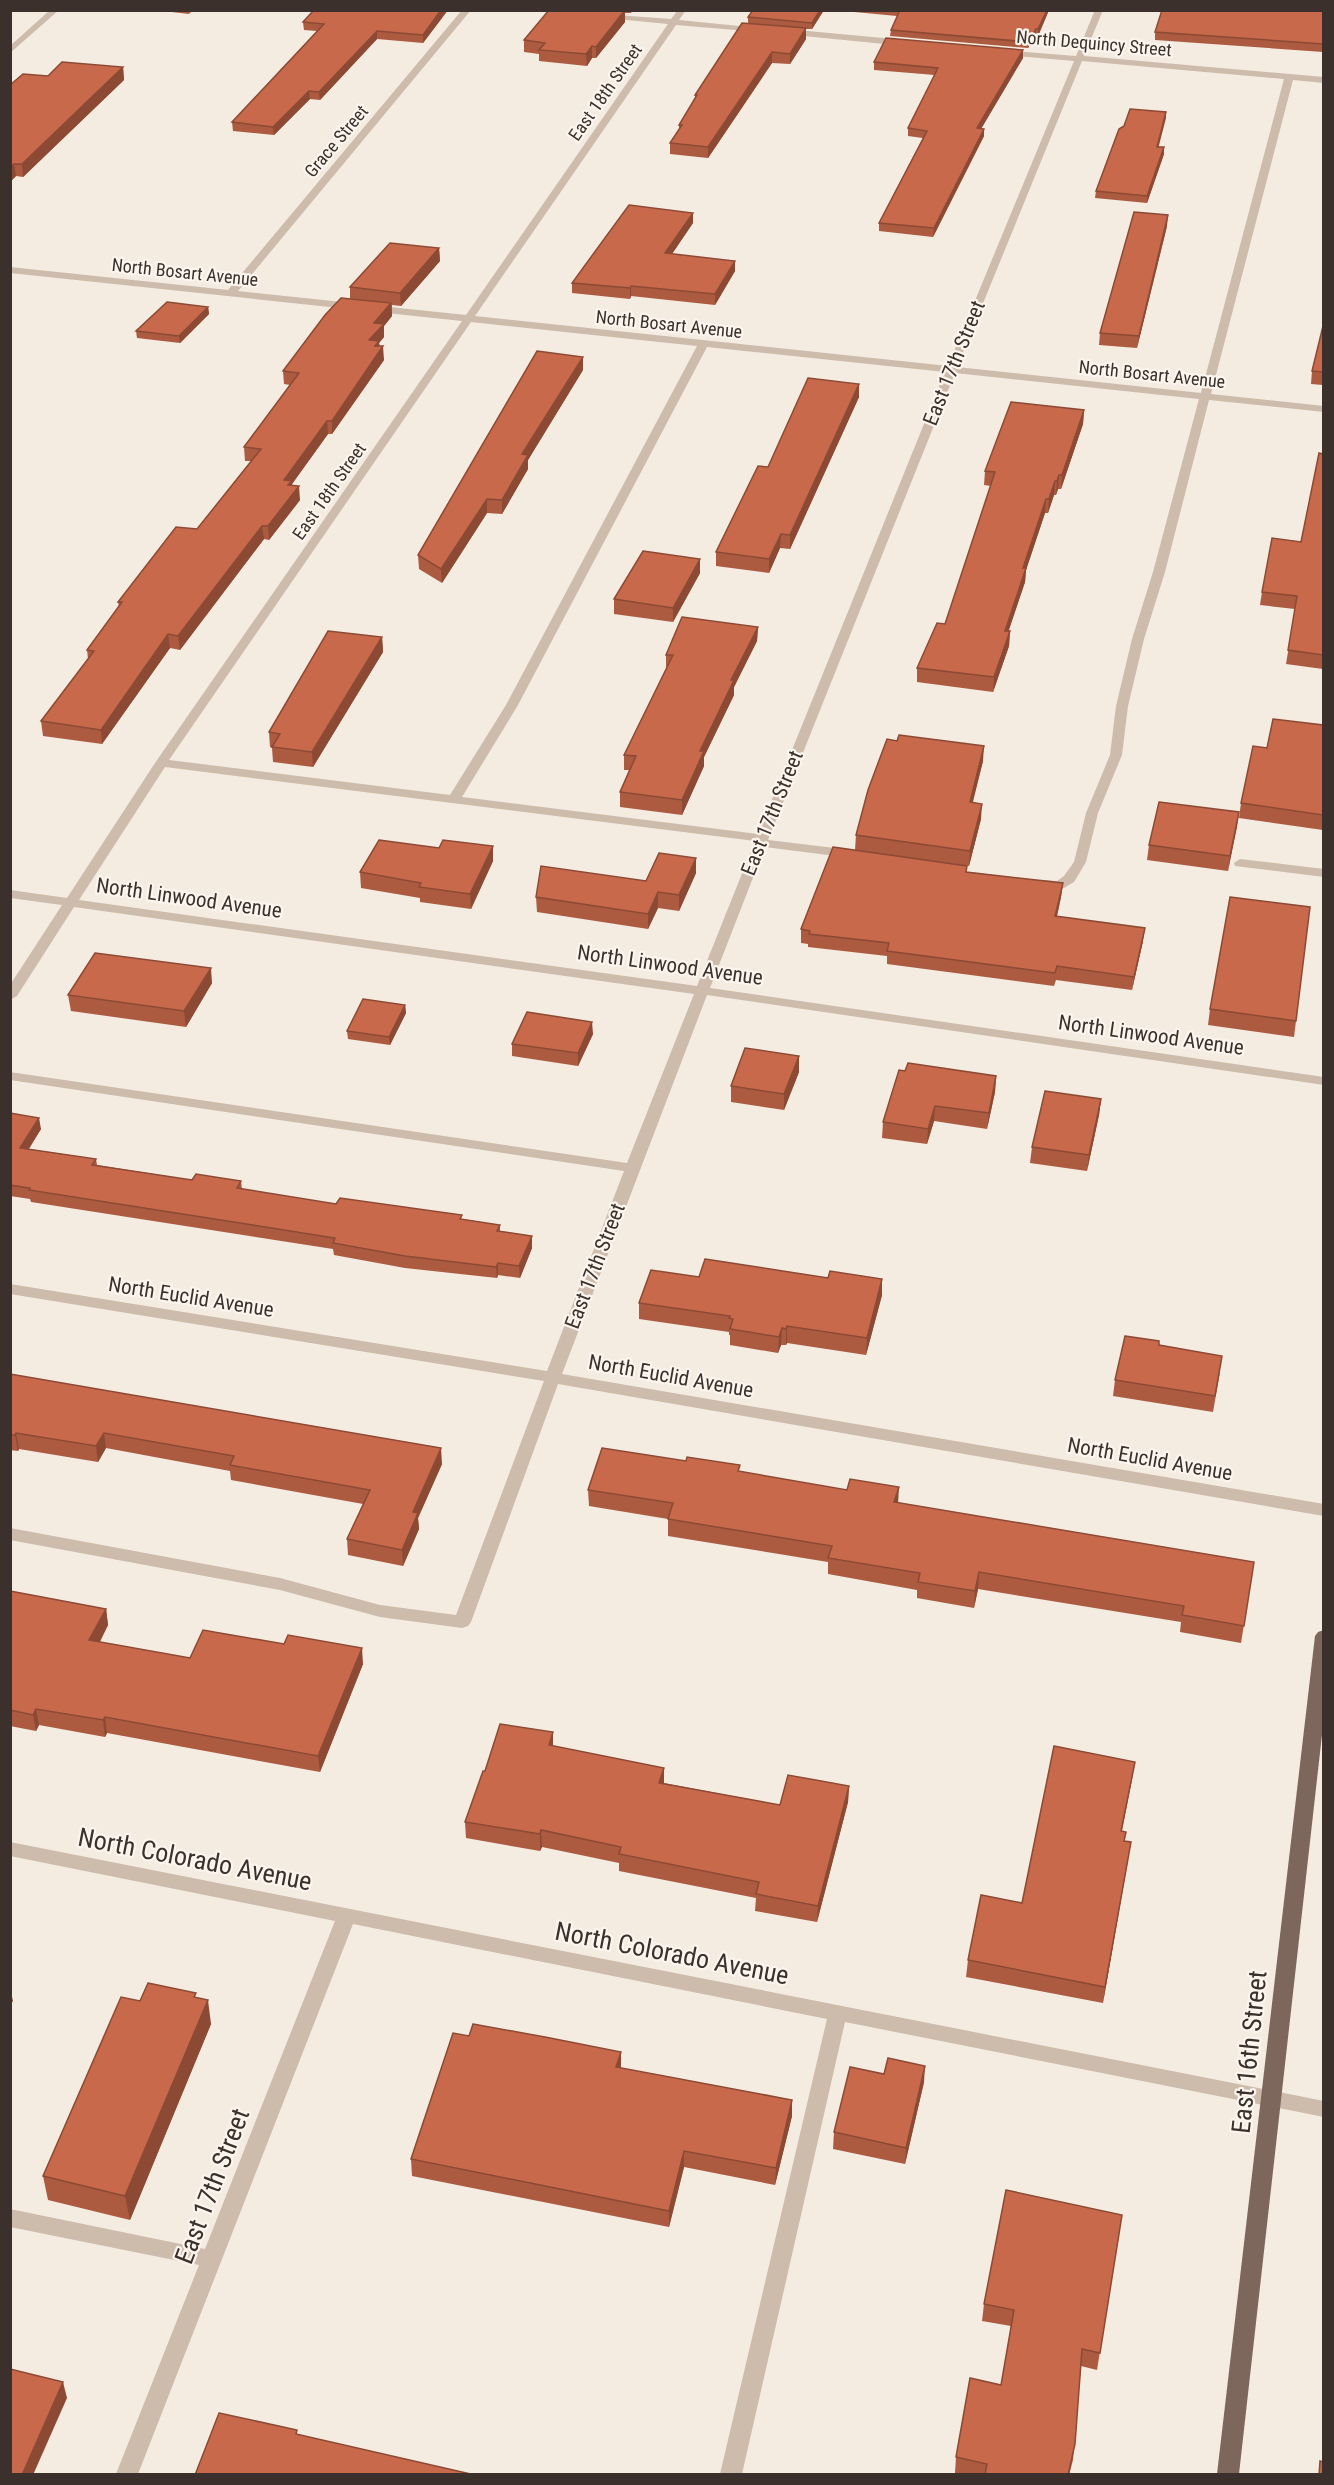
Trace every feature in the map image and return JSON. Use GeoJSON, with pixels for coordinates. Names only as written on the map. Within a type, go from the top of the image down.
{"type":"FeatureCollection","features":[{"type":"Feature","properties":{"kind":"main road","name":"East 16th Street"},"geometry":{"type":"LineString","coordinates":[[1228,2475],[1323,1636]]}},
{"type":"Feature","properties":{"kind":"street"},"geometry":{"type":"LineString","coordinates":[[10,51],[55,10]]}},
{"type":"Feature","properties":{"kind":"street","name":"Grace Street"},"geometry":{"type":"LineString","coordinates":[[231,293],[467,10]]}},
{"type":"Feature","properties":{"kind":"street"},"geometry":{"type":"LineString","coordinates":[[538,10],[572,14]]}},
{"type":"Feature","properties":{"kind":"street","name":"East 18th Street"},"geometry":{"type":"LineString","coordinates":[[10,996],[161,763],[681,10]]}},
{"type":"Feature","properties":{"kind":"street","name":"East 17th Street"},"geometry":{"type":"LineString","coordinates":[[10,1534],[280,1584],[380,1611],[462,1622],[551,1377],[701,991],[951,370],[1099,10]]}},
{"type":"Feature","properties":{"kind":"street"},"geometry":{"type":"LineString","coordinates":[[594,15],[766,31]]}},
{"type":"Feature","properties":{"kind":"street"},"geometry":{"type":"LineString","coordinates":[[778,32],[917,44]]}},
{"type":"Feature","properties":{"kind":"street","name":"North Dequincy Street"},"geometry":{"type":"LineString","coordinates":[[998,51],[1323,80]]}},
{"type":"Feature","properties":{"kind":"street"},"geometry":{"type":"LineString","coordinates":[[1029,882],[1059,885],[1069,879],[1080,862],[1092,813],[1116,755],[1122,706],[1138,639],[1159,572],[1289,77]]}},
{"type":"Feature","properties":{"kind":"street","name":"North Bosart Avenue"},"geometry":{"type":"LineString","coordinates":[[10,270],[1323,409]]}},
{"type":"Feature","properties":{"kind":"street"},"geometry":{"type":"LineString","coordinates":[[453,801],[512,705],[703,344]]}},
{"type":"Feature","properties":{"kind":"street"},"geometry":{"type":"LineString","coordinates":[[161,763],[761,841],[859,856]]}},
{"type":"Feature","properties":{"kind":"street"},"geometry":{"type":"LineString","coordinates":[[1240,863],[1323,873]]}},
{"type":"Feature","properties":{"kind":"street","name":"North Linwood Avenue"},"geometry":{"type":"LineString","coordinates":[[10,894],[701,991],[1323,1082]]}},
{"type":"Feature","properties":{"kind":"street"},"geometry":{"type":"LineString","coordinates":[[10,1076],[632,1168]]}},
{"type":"Feature","properties":{"kind":"street","name":"North Euclid Avenue"},"geometry":{"type":"LineString","coordinates":[[10,1289],[551,1377],[1323,1510]]}},
{"type":"Feature","properties":{"kind":"street","name":"North Colorado Avenue"},"geometry":{"type":"LineString","coordinates":[[10,1849],[1323,2109]]}},
{"type":"Feature","properties":{"kind":"street","name":"East 17th Street"},"geometry":{"type":"LineString","coordinates":[[127,2475],[346,1917]]}},
{"type":"Feature","properties":{"kind":"street"},"geometry":{"type":"LineString","coordinates":[[731,2475],[838,2012]]}},
{"type":"Feature","properties":{"kind":"street"},"geometry":{"type":"LineString","coordinates":[[10,2218],[212,2259]]}},
{"type":"Feature","properties":{"kind":"building"},"geometry":{"type":"Polygon","coordinates":[[[314,10],[441,10],[423,35],[377,31],[319,92],[309,91],[273,127],[232,122],[324,24],[303,22],[314,10]]]}},
{"type":"Feature","properties":{"kind":"building"},"geometry":{"type":"Polygon","coordinates":[[[549,10],[625,10],[596,47],[592,46],[586,54],[539,50],[545,43],[524,40],[549,10]]]}},
{"type":"Feature","properties":{"kind":"building"},"geometry":{"type":"Polygon","coordinates":[[[753,10],[820,10],[812,23],[748,17],[753,10]]]}},
{"type":"Feature","properties":{"kind":"building"},"geometry":{"type":"Polygon","coordinates":[[[900,10],[1047,10],[1038,29],[1028,42],[891,30],[900,10]]]}},
{"type":"Feature","properties":{"kind":"building"},"geometry":{"type":"Polygon","coordinates":[[[1162,10],[1323,10],[1323,44],[1155,32],[1162,10]]]}},
{"type":"Feature","properties":{"kind":"building"},"geometry":{"type":"Polygon","coordinates":[[[742,23],[806,28],[790,54],[772,52],[708,147],[670,143],[682,125],[679,125],[697,95],[695,95],[742,23]]]}},
{"type":"Feature","properties":{"kind":"building"},"geometry":{"type":"Polygon","coordinates":[[[886,38],[1023,50],[977,128],[984,129],[934,228],[879,223],[927,131],[908,128],[938,68],[874,62],[886,38]]]}},
{"type":"Feature","properties":{"kind":"building"},"geometry":{"type":"Polygon","coordinates":[[[62,62],[123,67],[22,164],[14,164],[10,168],[10,85],[23,74],[48,76],[62,62]]]}},
{"type":"Feature","properties":{"kind":"building"},"geometry":{"type":"Polygon","coordinates":[[[1130,109],[1166,112],[1157,147],[1164,147],[1147,196],[1096,191],[1119,129],[1124,126],[1130,109]]]}},
{"type":"Feature","properties":{"kind":"building"},"geometry":{"type":"Polygon","coordinates":[[[629,205],[693,213],[665,253],[735,261],[715,294],[572,283],[629,205]]]}},
{"type":"Feature","properties":{"kind":"building"},"geometry":{"type":"Polygon","coordinates":[[[1134,212],[1168,215],[1139,336],[1100,333],[1134,212]]]}},
{"type":"Feature","properties":{"kind":"building"},"geometry":{"type":"Polygon","coordinates":[[[390,243],[439,248],[400,293],[350,287],[390,243]]]}},
{"type":"Feature","properties":{"kind":"building"},"geometry":{"type":"Polygon","coordinates":[[[341,298],[391,303],[374,323],[384,324],[369,340],[379,341],[375,346],[383,346],[332,421],[327,421],[284,480],[292,481],[288,485],[299,486],[268,526],[262,526],[178,636],[168,634],[101,730],[41,721],[94,651],[87,650],[122,602],[118,602],[176,527],[197,529],[261,449],[244,447],[299,373],[283,371],[325,315],[341,298]]]}},
{"type":"Feature","properties":{"kind":"building"},"geometry":{"type":"Polygon","coordinates":[[[167,302],[208,307],[179,336],[136,331],[167,302]]]}},
{"type":"Feature","properties":{"kind":"building"},"geometry":{"type":"Polygon","coordinates":[[[1323,326],[1323,372],[1312,371],[1323,326]]]}},
{"type":"Feature","properties":{"kind":"building"},"geometry":{"type":"Polygon","coordinates":[[[537,351],[583,357],[522,454],[528,455],[502,500],[487,499],[441,569],[418,555],[537,351]]]}},
{"type":"Feature","properties":{"kind":"building"},"geometry":{"type":"Polygon","coordinates":[[[808,378],[859,384],[790,535],[781,534],[769,559],[716,552],[758,466],[768,467],[808,378]]]}},
{"type":"Feature","properties":{"kind":"building"},"geometry":{"type":"Polygon","coordinates":[[[1011,402],[1084,410],[1062,475],[1059,475],[1055,481],[1049,499],[1046,499],[1023,568],[1026,568],[1005,631],[1010,631],[994,677],[917,668],[937,623],[945,624],[995,472],[985,471],[1011,402]]]}},
{"type":"Feature","properties":{"kind":"building"},"geometry":{"type":"Polygon","coordinates":[[[1319,453],[1323,454],[1323,655],[1288,650],[1297,596],[1262,592],[1272,538],[1301,542],[1319,453]]]}},
{"type":"Feature","properties":{"kind":"building"},"geometry":{"type":"Polygon","coordinates":[[[643,551],[700,559],[673,608],[614,599],[643,551]]]}},
{"type":"Feature","properties":{"kind":"building"},"geometry":{"type":"Polygon","coordinates":[[[682,617],[758,627],[731,680],[734,680],[700,751],[704,751],[682,800],[620,792],[636,756],[624,755],[673,655],[666,655],[682,617]]]}},
{"type":"Feature","properties":{"kind":"building"},"geometry":{"type":"Polygon","coordinates":[[[328,631],[382,637],[312,752],[272,747],[280,734],[269,732],[328,631]]]}},
{"type":"Feature","properties":{"kind":"building"},"geometry":{"type":"Polygon","coordinates":[[[1273,719],[1323,725],[1323,815],[1241,803],[1253,746],[1267,748],[1273,719]]]}},
{"type":"Feature","properties":{"kind":"building"},"geometry":{"type":"Polygon","coordinates":[[[899,735],[984,746],[970,802],[982,804],[970,851],[856,835],[868,790],[887,739],[897,741],[899,735]]]}},
{"type":"Feature","properties":{"kind":"building"},"geometry":{"type":"Polygon","coordinates":[[[1159,802],[1239,812],[1230,856],[1149,845],[1159,802]]]}},
{"type":"Feature","properties":{"kind":"building"},"geometry":{"type":"Polygon","coordinates":[[[379,840],[439,848],[443,840],[493,846],[470,894],[419,887],[421,883],[360,872],[379,840]]]}},
{"type":"Feature","properties":{"kind":"building"},"geometry":{"type":"Polygon","coordinates":[[[833,847],[967,866],[966,872],[1063,883],[1055,916],[1145,928],[1134,977],[1057,966],[1055,973],[887,951],[889,943],[809,934],[810,931],[801,929],[833,847]]]}},
{"type":"Feature","properties":{"kind":"building"},"geometry":{"type":"Polygon","coordinates":[[[659,853],[696,858],[679,895],[658,892],[648,914],[536,897],[541,866],[646,881],[659,853]]]}},
{"type":"Feature","properties":{"kind":"building"},"geometry":{"type":"Polygon","coordinates":[[[1230,897],[1310,907],[1296,1021],[1210,1009],[1230,897]]]}},
{"type":"Feature","properties":{"kind":"building"},"geometry":{"type":"Polygon","coordinates":[[[95,953],[211,968],[184,1011],[68,995],[95,953]]]}},
{"type":"Feature","properties":{"kind":"building"},"geometry":{"type":"Polygon","coordinates":[[[363,999],[405,1005],[389,1037],[347,1031],[363,999]]]}},
{"type":"Feature","properties":{"kind":"building"},"geometry":{"type":"Polygon","coordinates":[[[527,1012],[592,1022],[578,1053],[512,1044],[527,1012]]]}},
{"type":"Feature","properties":{"kind":"building"},"geometry":{"type":"Polygon","coordinates":[[[745,1048],[799,1056],[784,1094],[731,1086],[745,1048]]]}},
{"type":"Feature","properties":{"kind":"building"},"geometry":{"type":"Polygon","coordinates":[[[908,1063],[996,1076],[989,1113],[935,1106],[928,1129],[883,1122],[899,1070],[905,1071],[908,1063]]]}},
{"type":"Feature","properties":{"kind":"building"},"geometry":{"type":"Polygon","coordinates":[[[1045,1091],[1101,1099],[1089,1155],[1032,1147],[1045,1091]]]}},
{"type":"Feature","properties":{"kind":"building"},"geometry":{"type":"Polygon","coordinates":[[[10,1113],[39,1118],[20,1148],[96,1159],[92,1165],[192,1180],[196,1174],[241,1181],[237,1188],[336,1204],[340,1198],[462,1215],[460,1219],[500,1225],[497,1231],[532,1236],[519,1266],[498,1263],[496,1267],[405,1256],[333,1243],[335,1238],[29,1190],[30,1188],[10,1185],[10,1113]]]}},
{"type":"Feature","properties":{"kind":"building"},"geometry":{"type":"Polygon","coordinates":[[[705,1259],[828,1278],[830,1271],[882,1279],[867,1338],[787,1326],[786,1329],[782,1328],[779,1337],[730,1329],[733,1319],[729,1318],[730,1316],[639,1303],[651,1270],[699,1277],[705,1259]]]}},
{"type":"Feature","properties":{"kind":"building"},"geometry":{"type":"Polygon","coordinates":[[[1125,1336],[1159,1341],[1159,1345],[1222,1356],[1215,1396],[1115,1380],[1125,1336]]]}},
{"type":"Feature","properties":{"kind":"building"},"geometry":{"type":"Polygon","coordinates":[[[10,1374],[441,1448],[413,1512],[418,1513],[402,1550],[347,1539],[370,1490],[230,1465],[234,1456],[104,1433],[96,1446],[16,1433],[10,1435],[10,1374]]]}},
{"type":"Feature","properties":{"kind":"building"},"geometry":{"type":"Polygon","coordinates":[[[602,1448],[686,1461],[687,1457],[740,1465],[738,1471],[847,1490],[850,1479],[899,1487],[894,1502],[1254,1562],[1244,1626],[1182,1615],[1184,1606],[979,1572],[975,1591],[918,1582],[920,1573],[828,1558],[832,1546],[668,1519],[673,1503],[588,1490],[602,1448]]]}},
{"type":"Feature","properties":{"kind":"building"},"geometry":{"type":"Polygon","coordinates":[[[10,1591],[106,1609],[89,1640],[190,1658],[203,1630],[284,1644],[288,1635],[362,1648],[318,1756],[105,1717],[103,1720],[36,1709],[33,1715],[10,1710],[10,1591]]]}},
{"type":"Feature","properties":{"kind":"building"},"geometry":{"type":"Polygon","coordinates":[[[500,1724],[553,1732],[549,1745],[664,1768],[659,1783],[780,1805],[788,1775],[849,1786],[818,1906],[756,1894],[759,1882],[619,1854],[621,1847],[541,1830],[540,1834],[465,1822],[500,1724]]]}},
{"type":"Feature","properties":{"kind":"building"},"geometry":{"type":"Polygon","coordinates":[[[1054,1746],[1135,1762],[1121,1831],[1126,1832],[1124,1841],[1131,1842],[1105,1987],[968,1960],[981,1895],[1022,1903],[1054,1746]]]}},
{"type":"Feature","properties":{"kind":"building"},"geometry":{"type":"Polygon","coordinates":[[[148,1983],[196,1993],[194,1997],[208,2000],[125,2196],[43,2176],[121,1997],[140,2001],[148,1983]]]}},
{"type":"Feature","properties":{"kind":"building"},"geometry":{"type":"Polygon","coordinates":[[[473,2024],[621,2052],[616,2067],[792,2100],[776,2168],[684,2151],[669,2211],[411,2159],[453,2033],[469,2036],[473,2024]]]}},
{"type":"Feature","properties":{"kind":"building"},"geometry":{"type":"Polygon","coordinates":[[[888,2058],[925,2066],[906,2148],[834,2132],[850,2067],[884,2074],[888,2058]]]}},
{"type":"Feature","properties":{"kind":"building"},"geometry":{"type":"Polygon","coordinates":[[[1006,2190],[1122,2215],[1100,2353],[1082,2349],[1075,2444],[1068,2475],[985,2475],[987,2464],[956,2457],[970,2378],[1001,2385],[1014,2310],[984,2304],[1006,2190]]]}},
{"type":"Feature","properties":{"kind":"building"},"geometry":{"type":"Polygon","coordinates":[[[10,2369],[63,2382],[22,2475],[10,2475],[10,2369]]]}},
{"type":"Feature","properties":{"kind":"building"},"geometry":{"type":"Polygon","coordinates":[[[219,2413],[297,2430],[296,2434],[475,2475],[195,2475],[219,2413]]]}},
{"type":"Feature","properties":{"kind":"building"},"geometry":{"type":"Polygon","coordinates":[[[1320,2461],[1323,2462],[1323,2475],[1319,2475],[1320,2461]]]}}]}
